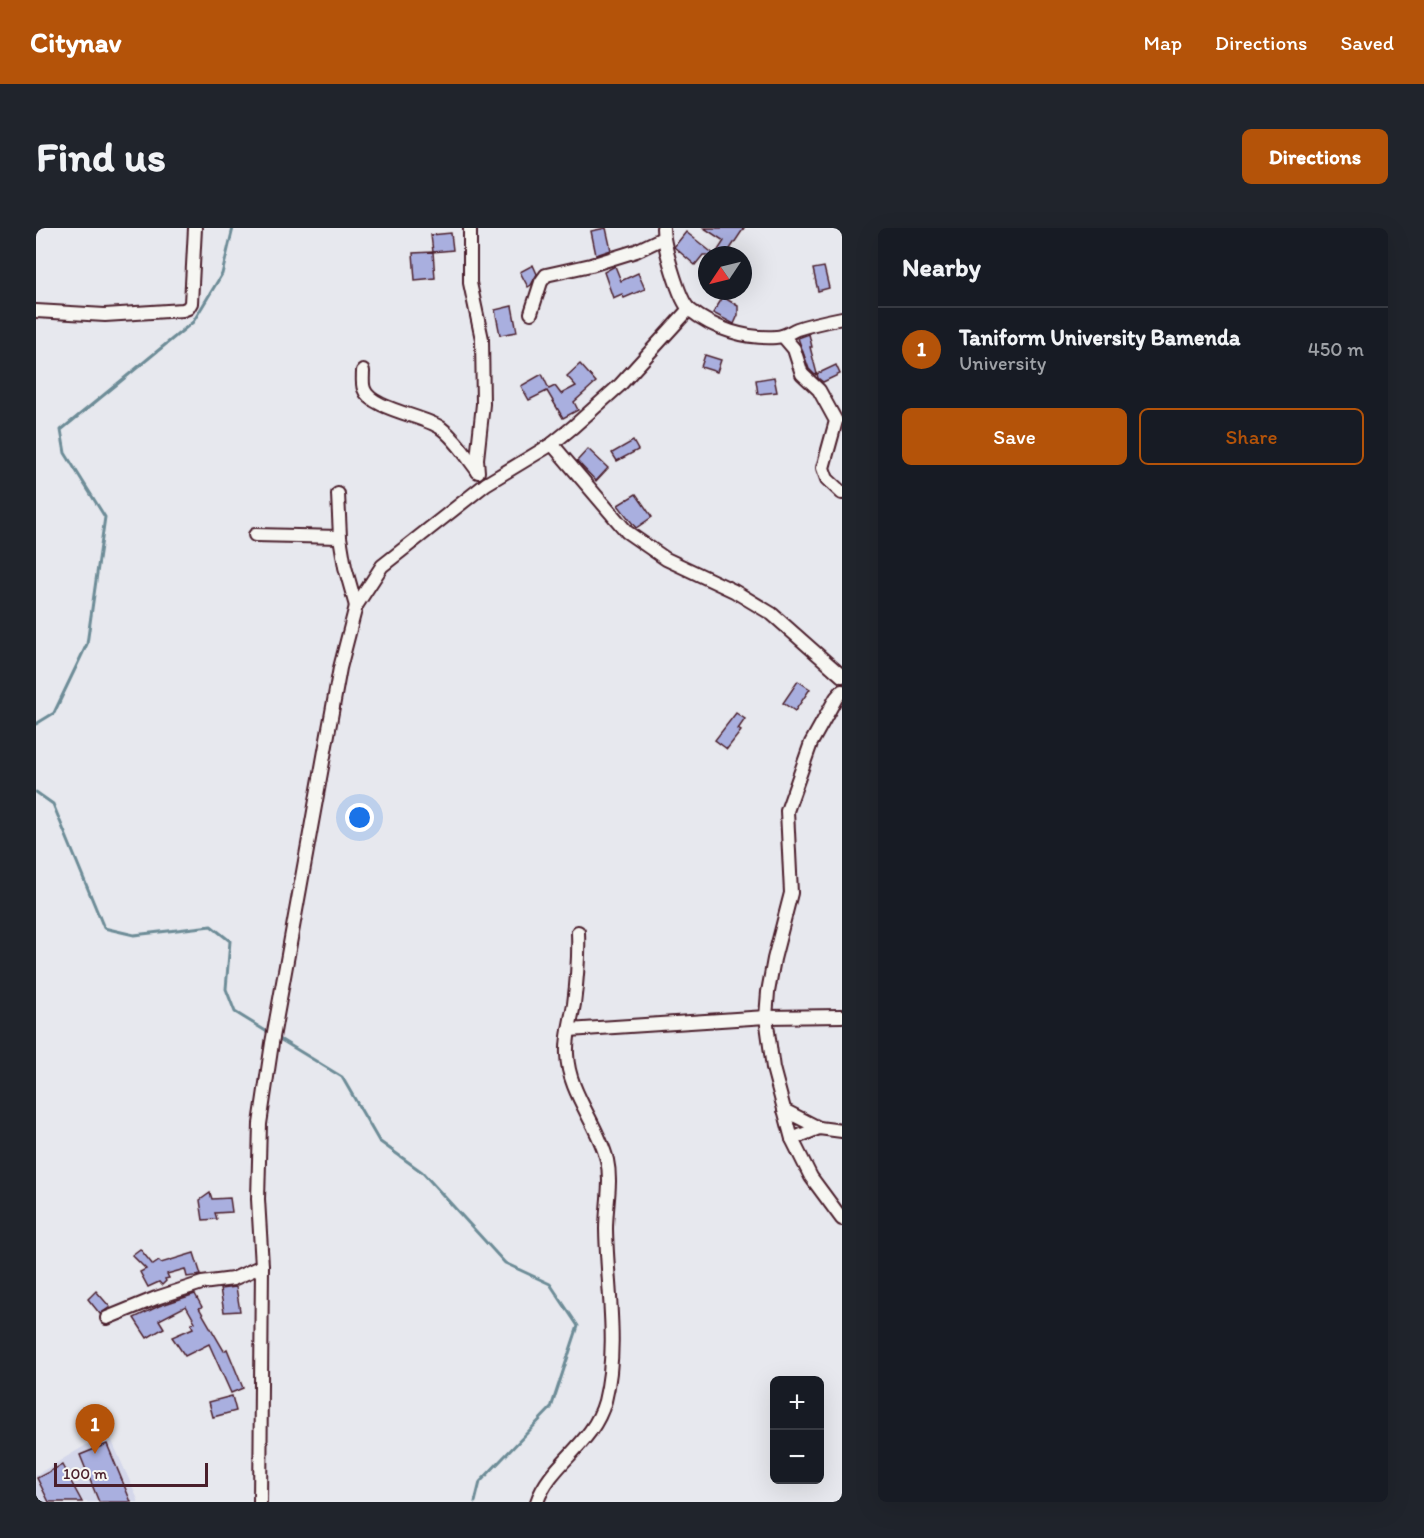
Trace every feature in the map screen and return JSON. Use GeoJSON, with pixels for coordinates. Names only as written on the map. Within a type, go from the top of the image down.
{"type":"FeatureCollection","features":[{"type":"Feature","properties":{"kind":"street"},"geometry":{"type":"LineString","coordinates":[[36,311],[105,315],[188,308],[191,303],[195,228]]}},
{"type":"Feature","properties":{"kind":"street"},"geometry":{"type":"LineString","coordinates":[[470,228],[470,283],[482,339],[483,404],[477,459],[478,472]]}},
{"type":"Feature","properties":{"kind":"street"},"geometry":{"type":"LineString","coordinates":[[531,313],[541,282],[546,275],[591,265],[636,251],[663,233],[673,272],[689,309],[735,334],[776,338],[798,329],[842,318]]}},
{"type":"Feature","properties":{"kind":"street"},"geometry":{"type":"LineString","coordinates":[[260,1502],[262,1266],[258,1199],[260,1124],[272,1043],[338,680],[356,606],[381,566],[486,484],[552,444],[620,385],[689,309]]}},
{"type":"Feature","properties":{"kind":"street"},"geometry":{"type":"LineString","coordinates":[[783,336],[794,349],[802,374],[819,390],[836,421],[823,468],[827,478],[842,494]]}},
{"type":"Feature","properties":{"kind":"street"},"geometry":{"type":"LineString","coordinates":[[363,371],[363,388],[370,398],[388,408],[440,427],[459,446],[486,484]]}},
{"type":"Feature","properties":{"kind":"street"},"geometry":{"type":"LineString","coordinates":[[552,444],[627,532],[666,559],[734,591],[772,614],[842,676]]}},
{"type":"Feature","properties":{"kind":"street"},"geometry":{"type":"LineString","coordinates":[[338,494],[340,537],[345,567],[356,606]]}},
{"type":"Feature","properties":{"kind":"street"},"geometry":{"type":"LineString","coordinates":[[255,536],[340,537]]}},
{"type":"Feature","properties":{"kind":"street"},"geometry":{"type":"LineString","coordinates":[[842,691],[811,743],[787,812],[791,893],[789,908],[774,959],[766,1017],[773,1068],[792,1139],[811,1177],[842,1219]]}},
{"type":"Feature","properties":{"kind":"street"},"geometry":{"type":"LineString","coordinates":[[537,1502],[551,1477],[580,1446],[600,1414],[611,1372],[612,1348],[606,1228],[607,1161],[600,1139],[573,1082],[567,1055],[579,962],[578,932]]}},
{"type":"Feature","properties":{"kind":"street"},"geometry":{"type":"LineString","coordinates":[[569,1030],[766,1017],[842,1017]]}},
{"type":"Feature","properties":{"kind":"street"},"geometry":{"type":"LineString","coordinates":[[784,1110],[819,1128],[842,1131]]}},
{"type":"Feature","properties":{"kind":"street"},"geometry":{"type":"LineString","coordinates":[[792,1139],[819,1128]]}},
{"type":"Feature","properties":{"kind":"street"},"geometry":{"type":"LineString","coordinates":[[107,1318],[156,1298],[202,1283],[233,1279],[262,1266]]}},
{"type":"Feature","properties":{"kind":"shaded area"},"geometry":{"type":"Polygon","coordinates":[[[108,1432],[139,1502],[36,1502],[36,1475],[108,1432]]]}},
{"type":"Feature","properties":{"kind":"building"},"geometry":{"type":"Polygon","coordinates":[[[606,228],[611,250],[596,255],[591,231],[606,228]]]}},
{"type":"Feature","properties":{"kind":"building"},"geometry":{"type":"Polygon","coordinates":[[[704,228],[744,228],[732,246],[721,246],[724,241],[704,228]]]}},
{"type":"Feature","properties":{"kind":"building"},"geometry":{"type":"Polygon","coordinates":[[[686,232],[704,246],[698,246],[698,261],[695,265],[674,247],[686,232]]]}},
{"type":"Feature","properties":{"kind":"building"},"geometry":{"type":"Polygon","coordinates":[[[451,233],[453,250],[433,252],[431,235],[451,233]]]}},
{"type":"Feature","properties":{"kind":"building"},"geometry":{"type":"Polygon","coordinates":[[[433,252],[435,278],[415,280],[413,253],[433,252]]]}},
{"type":"Feature","properties":{"kind":"building"},"geometry":{"type":"Polygon","coordinates":[[[533,265],[537,274],[528,287],[520,272],[533,265]]]}},
{"type":"Feature","properties":{"kind":"building"},"geometry":{"type":"Polygon","coordinates":[[[615,266],[621,281],[638,273],[645,289],[624,298],[622,294],[613,298],[604,272],[615,266]]]}},
{"type":"Feature","properties":{"kind":"building"},"geometry":{"type":"Polygon","coordinates":[[[824,267],[829,288],[818,291],[813,269],[824,267]]]}},
{"type":"Feature","properties":{"kind":"building"},"geometry":{"type":"Polygon","coordinates":[[[721,300],[728,300],[738,306],[738,315],[734,324],[713,313],[721,300]]]}},
{"type":"Feature","properties":{"kind":"building"},"geometry":{"type":"Polygon","coordinates":[[[512,306],[517,332],[500,335],[495,310],[512,306]]]}},
{"type":"Feature","properties":{"kind":"building"},"geometry":{"type":"Polygon","coordinates":[[[809,334],[817,374],[815,375],[809,369],[798,338],[809,334]]]}},
{"type":"Feature","properties":{"kind":"building"},"geometry":{"type":"Polygon","coordinates":[[[705,355],[721,360],[717,372],[701,367],[705,355]]]}},
{"type":"Feature","properties":{"kind":"building"},"geometry":{"type":"Polygon","coordinates":[[[580,364],[596,382],[574,402],[578,410],[563,418],[547,391],[529,400],[521,386],[542,374],[549,389],[555,386],[561,394],[576,386],[567,376],[580,364]]]}},
{"type":"Feature","properties":{"kind":"building"},"geometry":{"type":"Polygon","coordinates":[[[836,365],[840,374],[823,382],[818,378],[817,374],[836,365]]]}},
{"type":"Feature","properties":{"kind":"building"},"geometry":{"type":"Polygon","coordinates":[[[774,377],[777,392],[758,394],[756,380],[774,377]]]}},
{"type":"Feature","properties":{"kind":"building"},"geometry":{"type":"Polygon","coordinates":[[[633,441],[638,450],[617,461],[612,453],[633,441]]]}},
{"type":"Feature","properties":{"kind":"building"},"geometry":{"type":"Polygon","coordinates":[[[588,449],[608,468],[596,481],[577,461],[588,449]]]}},
{"type":"Feature","properties":{"kind":"building"},"geometry":{"type":"Polygon","coordinates":[[[636,494],[652,517],[636,528],[618,505],[636,494]]]}},
{"type":"Feature","properties":{"kind":"building"},"geometry":{"type":"Polygon","coordinates":[[[798,681],[810,689],[795,711],[783,703],[798,681]]]}},
{"type":"Feature","properties":{"kind":"building"},"geometry":{"type":"Polygon","coordinates":[[[736,713],[745,719],[738,729],[741,731],[727,749],[715,740],[736,713]]]}},
{"type":"Feature","properties":{"kind":"building"},"geometry":{"type":"Polygon","coordinates":[[[210,1193],[212,1199],[230,1198],[232,1212],[215,1213],[217,1219],[203,1220],[200,1200],[210,1193]]]}},
{"type":"Feature","properties":{"kind":"building"},"geometry":{"type":"Polygon","coordinates":[[[140,1249],[153,1265],[159,1261],[161,1263],[194,1253],[201,1275],[187,1277],[185,1269],[167,1274],[169,1278],[165,1279],[162,1285],[159,1282],[148,1287],[140,1272],[146,1269],[132,1255],[140,1249]]]}},
{"type":"Feature","properties":{"kind":"building"},"geometry":{"type":"Polygon","coordinates":[[[236,1287],[240,1311],[224,1312],[220,1289],[236,1287]]]}},
{"type":"Feature","properties":{"kind":"building"},"geometry":{"type":"Polygon","coordinates":[[[96,1291],[110,1307],[100,1314],[88,1299],[96,1291]]]}},
{"type":"Feature","properties":{"kind":"building"},"geometry":{"type":"Polygon","coordinates":[[[195,1294],[202,1307],[199,1308],[224,1351],[227,1349],[243,1388],[231,1393],[209,1344],[185,1356],[172,1337],[193,1328],[191,1324],[195,1322],[186,1306],[159,1320],[164,1328],[147,1338],[134,1318],[159,1306],[195,1294]]]}},
{"type":"Feature","properties":{"kind":"building"},"geometry":{"type":"Polygon","coordinates":[[[232,1396],[236,1411],[213,1417],[209,1402],[232,1396]]]}},
{"type":"Feature","properties":{"kind":"building"},"geometry":{"type":"Polygon","coordinates":[[[107,1444],[131,1502],[99,1502],[80,1455],[107,1444]]]}},
{"type":"Feature","properties":{"kind":"building"},"geometry":{"type":"Polygon","coordinates":[[[62,1465],[82,1502],[49,1502],[37,1478],[62,1465]]]}},
{"type":"Feature","properties":{"kind":"waterway"},"geometry":{"type":"LineString","coordinates":[[36,724],[54,713],[87,644],[105,517],[65,453],[61,430],[193,322],[222,274],[233,228]]}},
{"type":"Feature","properties":{"kind":"waterway"},"geometry":{"type":"LineString","coordinates":[[36,792],[53,804],[104,928],[134,935],[211,926],[230,941],[226,989],[235,1012],[269,1033]]}},
{"type":"Feature","properties":{"kind":"waterway"},"geometry":{"type":"LineString","coordinates":[[278,1038],[342,1077],[379,1141],[422,1172],[505,1263],[550,1284],[578,1326],[551,1408],[480,1482],[475,1502]]}},
{"type":"Feature","properties":{"kind":"place","name":"Taniform University Bamenda"},"geometry":{"type":"Point","coordinates":[95,1454]}}]}
